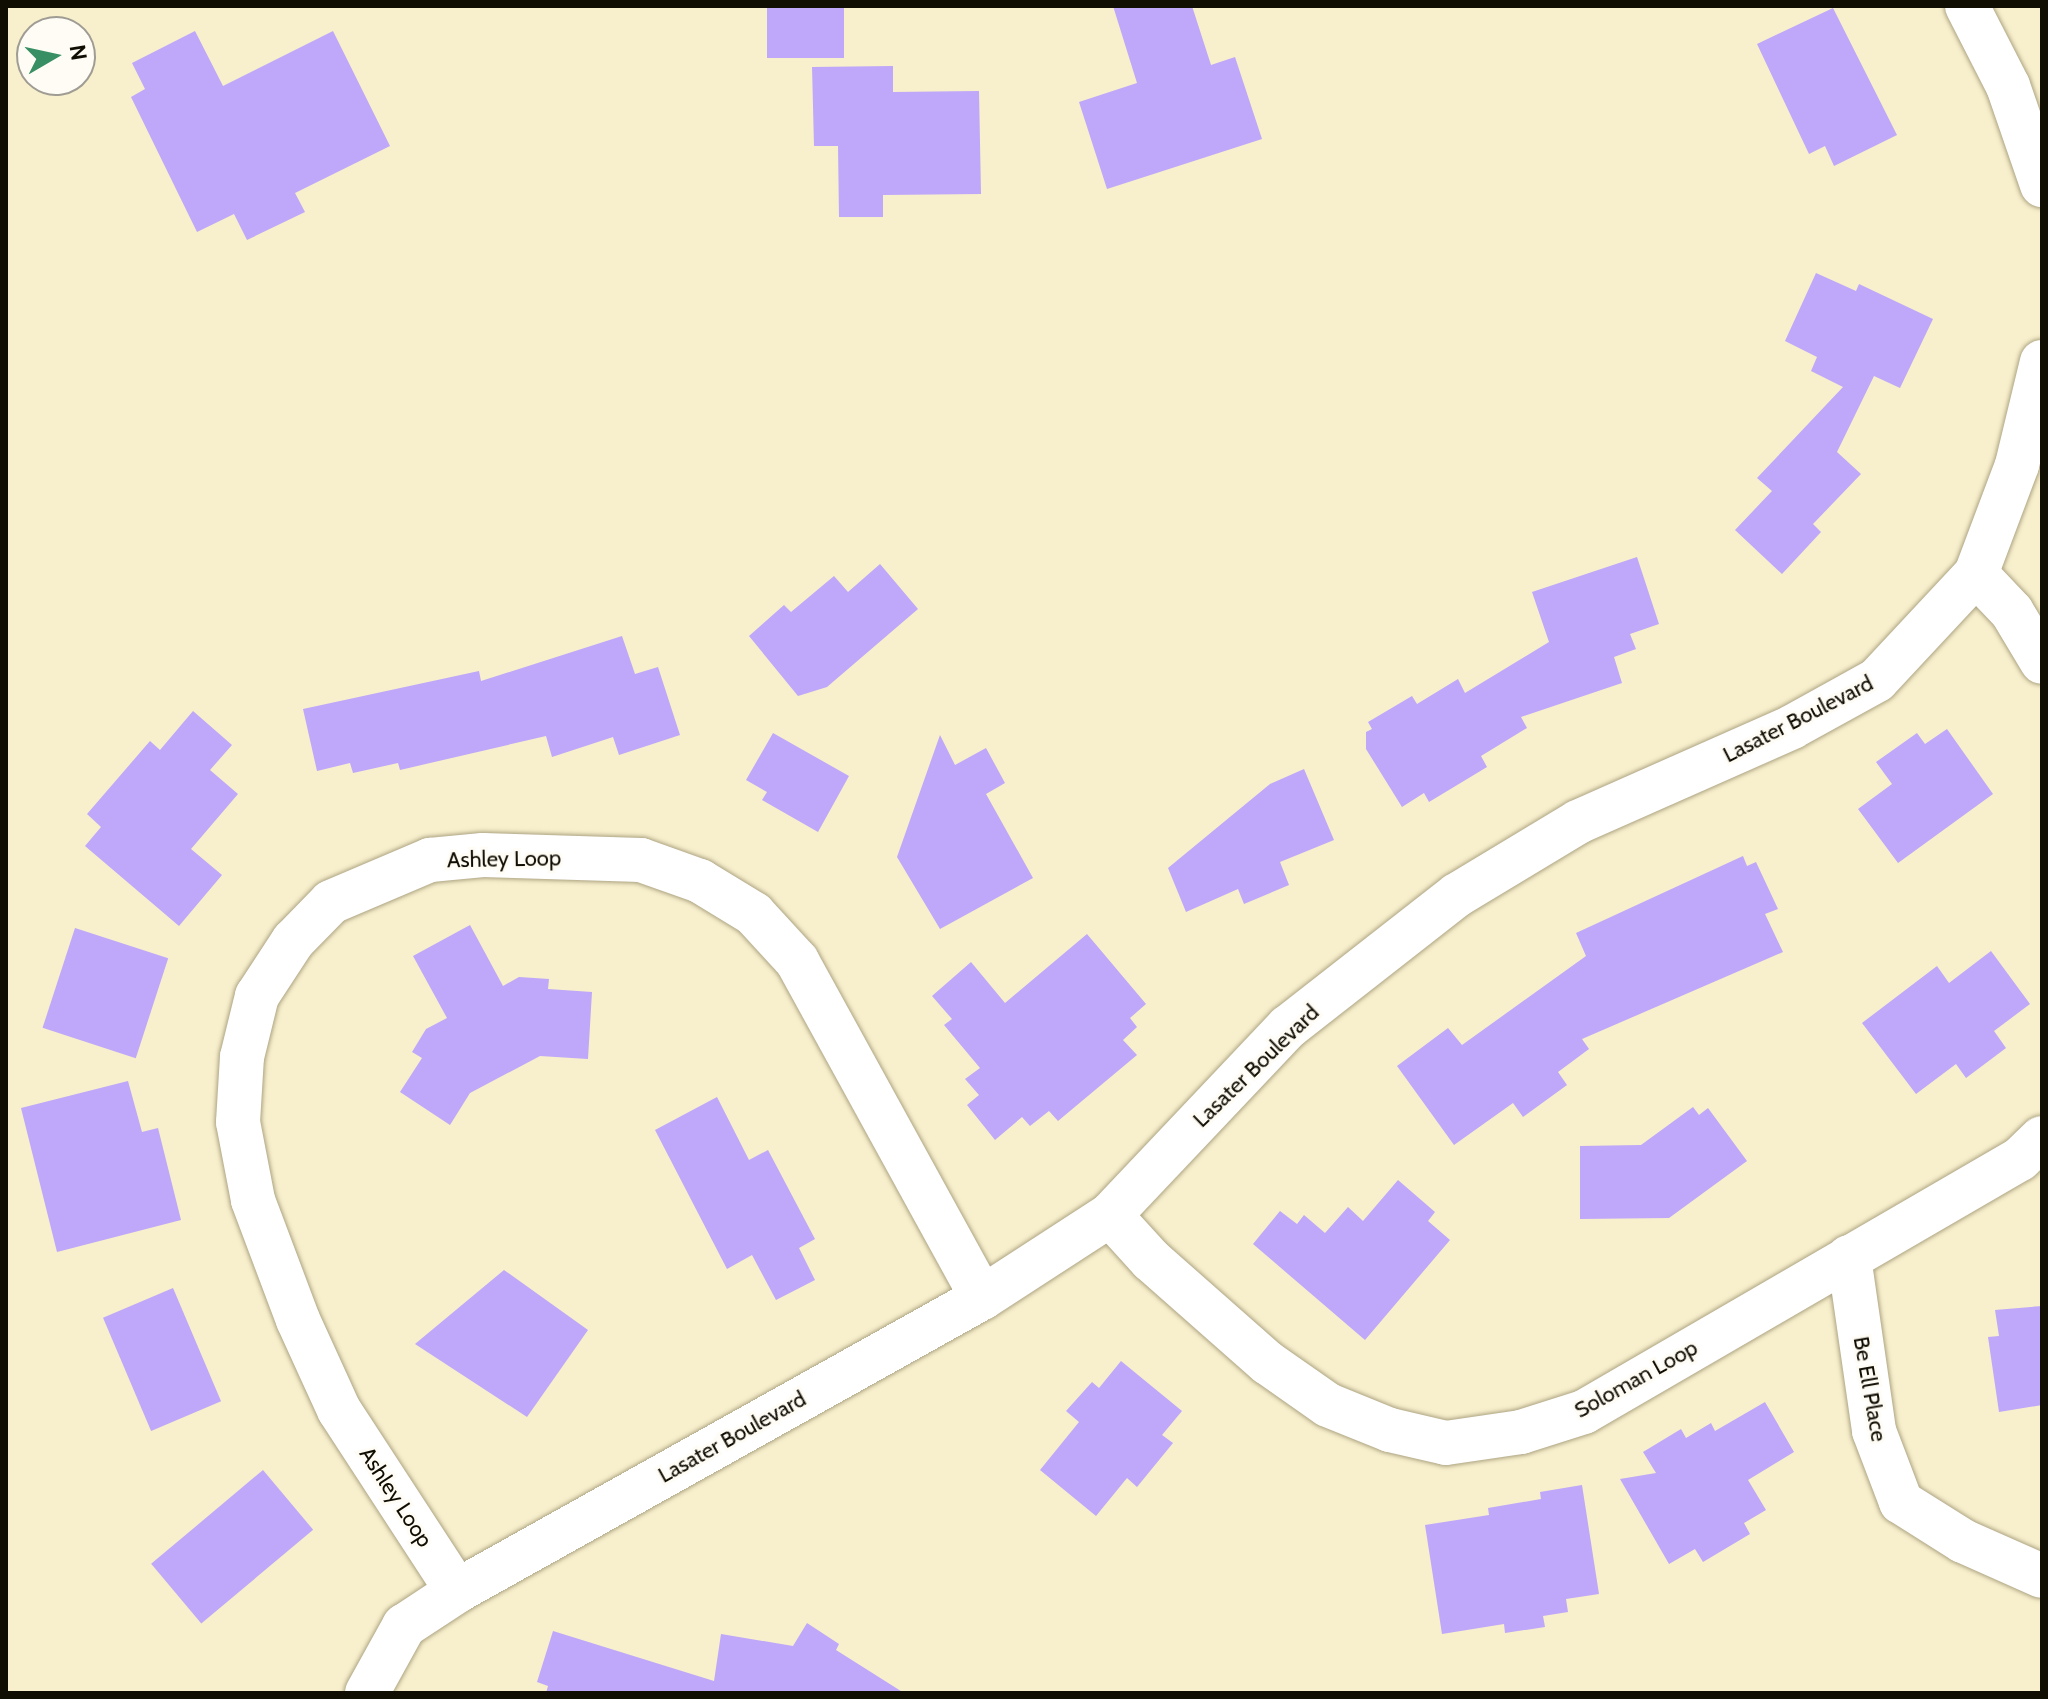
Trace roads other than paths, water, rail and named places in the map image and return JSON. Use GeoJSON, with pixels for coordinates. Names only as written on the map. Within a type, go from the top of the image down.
{"type":"FeatureCollection","features":[{"type":"Feature","properties":{"kind":"street"},"geometry":{"type":"LineString","coordinates":[[1967,6],[2008,86],[2042,185]]}},
{"type":"Feature","properties":{"kind":"street","name":"Lasater Boulevard"},"geometry":{"type":"LineString","coordinates":[[367,1693],[404,1626],[457,1591],[982,1298],[1110,1215],[1288,1027],[1457,895],[1578,822],[1792,727],[1877,680],[1976,574],[2017,465],[2042,362]]}},
{"type":"Feature","properties":{"kind":"street"},"geometry":{"type":"LineString","coordinates":[[1976,574],[2012,612],[2042,662]]}},
{"type":"Feature","properties":{"kind":"street","name":"Ashley Loop"},"geometry":{"type":"LineString","coordinates":[[457,1591],[339,1410],[298,1320],[253,1200],[238,1122],[242,1057],[257,996],[293,941],[331,902],[430,860],[483,855],[641,860],[700,881],[754,914],[797,961],[982,1298]]}},
{"type":"Feature","properties":{"kind":"street","name":"Soloman Loop"},"geometry":{"type":"LineString","coordinates":[[1110,1215],[1151,1260],[1268,1363],[1328,1405],[1390,1430],[1446,1443],[1521,1432],[1584,1412],[2020,1159],[2042,1138]]}},
{"type":"Feature","properties":{"kind":"street","name":"Be Ell Place"},"geometry":{"type":"LineString","coordinates":[[1849,1257],[1874,1431],[1901,1502],[1963,1541],[2042,1576]]}}]}
